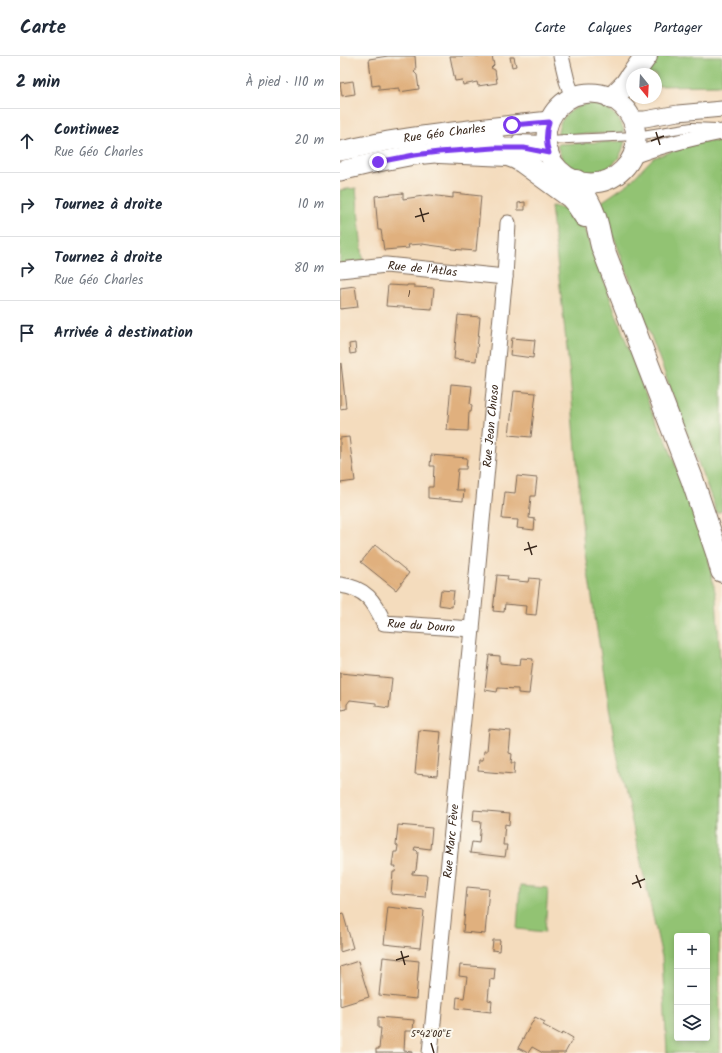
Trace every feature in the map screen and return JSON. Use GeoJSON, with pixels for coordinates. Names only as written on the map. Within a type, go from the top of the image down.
{"type":"FeatureCollection","features":[{"type":"Feature","properties":{"kind":"highway"},"geometry":{"type":"LineString","coordinates":[[638,68],[646,56]]}},
{"type":"Feature","properties":{"kind":"highway"},"geometry":{"type":"LineString","coordinates":[[612,98],[626,84]]}},
{"type":"Feature","properties":{"kind":"highway"},"geometry":{"type":"LineString","coordinates":[[439,152],[508,155],[523,162],[571,197],[584,214],[602,246]]}},
{"type":"Feature","properties":{"kind":"highway"},"geometry":{"type":"LineString","coordinates":[[576,180],[594,212],[602,246],[692,479],[722,571]]}},
{"type":"Feature","properties":{"kind":"street"},"geometry":{"type":"LineString","coordinates":[[561,56],[567,81],[573,97]]}},
{"type":"Feature","properties":{"kind":"street"},"geometry":{"type":"LineString","coordinates":[[582,94],[602,94],[612,98],[627,110],[634,128],[636,146],[633,156],[619,173],[610,179],[587,183],[568,177],[554,164],[548,138],[555,111],[563,103],[582,94]]}},
{"type":"Feature","properties":{"kind":"street"},"geometry":{"type":"LineString","coordinates":[[634,128],[645,119],[678,113],[722,109]]}},
{"type":"Feature","properties":{"kind":"street","name":"Rue Géo Charles"},"geometry":{"type":"LineString","coordinates":[[340,151],[387,141],[480,128],[548,138]]}},
{"type":"Feature","properties":{"kind":"street"},"geometry":{"type":"LineString","coordinates":[[633,156],[652,149],[722,132]]}},
{"type":"Feature","properties":{"kind":"street","name":"Rue Géo Charles"},"geometry":{"type":"LineString","coordinates":[[340,171],[392,159],[439,152],[494,148],[524,148],[548,138]]}},
{"type":"Feature","properties":{"kind":"street","name":"Rue Jean Chioso"},"geometry":{"type":"LineString","coordinates":[[472,629],[505,277],[508,223]]}},
{"type":"Feature","properties":{"kind":"street","name":"Rue de l'Atlas"},"geometry":{"type":"LineString","coordinates":[[340,270],[386,265],[505,277]]}},
{"type":"Feature","properties":{"kind":"street","name":"Rue du Douro"},"geometry":{"type":"LineString","coordinates":[[340,585],[358,590],[368,596],[377,607],[384,623],[472,629]]}},
{"type":"Feature","properties":{"kind":"street","name":"Rue Marc Fève"},"geometry":{"type":"LineString","coordinates":[[430,1053],[472,629]]}},
{"type":"Feature","properties":{"kind":"lane"},"geometry":{"type":"LineString","coordinates":[[340,163],[414,148],[463,142],[548,138],[634,128],[692,127],[722,129]]}},
{"type":"Feature","properties":{"kind":"green space"},"geometry":{"type":"Polygon","coordinates":[[[655,56],[722,56],[722,85],[662,86],[662,68],[647,68],[655,56]]]}},
{"type":"Feature","properties":{"kind":"green space"},"geometry":{"type":"Polygon","coordinates":[[[589,104],[606,108],[615,115],[622,125],[624,131],[622,131],[623,133],[558,135],[560,124],[567,114],[577,107],[589,104]]]}},
{"type":"Feature","properties":{"kind":"green space"},"geometry":{"type":"Polygon","coordinates":[[[625,141],[618,159],[607,169],[589,173],[574,169],[562,159],[557,145],[558,144],[625,141]]]}},
{"type":"Feature","properties":{"kind":"green space"},"geometry":{"type":"Polygon","coordinates":[[[722,141],[722,511],[717,513],[600,203],[629,183],[653,158],[699,142],[722,141]]]}},
{"type":"Feature","properties":{"kind":"green space"},"geometry":{"type":"Polygon","coordinates":[[[356,188],[363,261],[340,264],[340,190],[356,188]]]}},
{"type":"Feature","properties":{"kind":"green space"},"geometry":{"type":"Polygon","coordinates":[[[551,206],[574,209],[588,237],[652,413],[667,442],[707,550],[716,597],[721,676],[722,934],[719,934],[720,1053],[667,1053],[662,957],[615,745],[584,547],[570,377],[551,206]]]}},
{"type":"Feature","properties":{"kind":"green space"},"geometry":{"type":"Polygon","coordinates":[[[520,886],[548,888],[545,932],[517,929],[520,886]]]}},
{"type":"Feature","properties":{"kind":"building"},"geometry":{"type":"Polygon","coordinates":[[[388,56],[415,56],[416,70],[414,72],[417,75],[419,89],[399,92],[399,88],[379,90],[379,85],[372,86],[369,59],[388,56]]]}},
{"type":"Feature","properties":{"kind":"building"},"geometry":{"type":"Polygon","coordinates":[[[450,56],[492,56],[494,65],[491,68],[495,70],[497,83],[478,86],[477,82],[463,85],[462,80],[455,81],[450,56]]]}},
{"type":"Feature","properties":{"kind":"building"},"geometry":{"type":"Polygon","coordinates":[[[510,57],[514,57],[516,66],[512,67],[510,57]]]}},
{"type":"Feature","properties":{"kind":"building"},"geometry":{"type":"Polygon","coordinates":[[[353,81],[355,94],[342,96],[340,83],[353,81]]]}},
{"type":"Feature","properties":{"kind":"building"},"geometry":{"type":"Polygon","coordinates":[[[403,193],[403,199],[430,195],[453,198],[453,193],[481,196],[476,251],[451,249],[422,244],[408,245],[409,248],[384,250],[381,230],[378,230],[375,196],[403,193]]]}},
{"type":"Feature","properties":{"kind":"building"},"geometry":{"type":"Polygon","coordinates":[[[525,202],[525,210],[518,210],[518,203],[525,202]]]}},
{"type":"Feature","properties":{"kind":"building"},"geometry":{"type":"Polygon","coordinates":[[[388,285],[414,285],[414,287],[434,288],[432,309],[386,306],[388,285]]]}},
{"type":"Feature","properties":{"kind":"building"},"geometry":{"type":"Polygon","coordinates":[[[355,286],[358,307],[340,309],[340,288],[355,286]]]}},
{"type":"Feature","properties":{"kind":"building"},"geometry":{"type":"Polygon","coordinates":[[[458,315],[480,317],[476,361],[454,359],[458,315]]]}},
{"type":"Feature","properties":{"kind":"building"},"geometry":{"type":"Polygon","coordinates":[[[512,338],[535,340],[533,358],[510,355],[512,338]]]}},
{"type":"Feature","properties":{"kind":"building"},"geometry":{"type":"Polygon","coordinates":[[[355,343],[356,353],[350,354],[349,344],[355,343]]]}},
{"type":"Feature","properties":{"kind":"building"},"geometry":{"type":"Polygon","coordinates":[[[340,363],[346,408],[340,409],[340,363]]]}},
{"type":"Feature","properties":{"kind":"building"},"geometry":{"type":"Polygon","coordinates":[[[451,384],[472,386],[470,404],[472,405],[471,412],[469,412],[468,431],[447,430],[451,384]]]}},
{"type":"Feature","properties":{"kind":"building"},"geometry":{"type":"Polygon","coordinates":[[[514,391],[536,393],[531,437],[509,435],[514,391]]]}},
{"type":"Feature","properties":{"kind":"building"},"geometry":{"type":"Polygon","coordinates":[[[349,437],[355,481],[340,483],[340,438],[349,437]]]}},
{"type":"Feature","properties":{"kind":"building"},"geometry":{"type":"Polygon","coordinates":[[[431,455],[467,458],[466,469],[458,469],[456,490],[464,490],[463,501],[428,498],[428,487],[433,487],[434,466],[430,466],[431,455]]]}},
{"type":"Feature","properties":{"kind":"building"},"geometry":{"type":"Polygon","coordinates":[[[517,476],[537,478],[535,496],[531,496],[529,518],[535,519],[534,530],[517,528],[518,520],[502,519],[505,492],[515,493],[517,476]]]}},
{"type":"Feature","properties":{"kind":"building"},"geometry":{"type":"Polygon","coordinates":[[[375,545],[409,573],[396,590],[361,562],[375,545]]]}},
{"type":"Feature","properties":{"kind":"building"},"geometry":{"type":"Polygon","coordinates":[[[497,575],[508,576],[507,580],[528,582],[529,578],[540,579],[536,615],[525,614],[526,606],[505,604],[504,612],[493,611],[497,575]]]}},
{"type":"Feature","properties":{"kind":"building"},"geometry":{"type":"Polygon","coordinates":[[[441,590],[454,591],[452,607],[439,605],[441,590]]]}},
{"type":"Feature","properties":{"kind":"building"},"geometry":{"type":"Polygon","coordinates":[[[489,655],[500,656],[500,663],[520,665],[521,658],[533,659],[529,694],[518,693],[518,689],[498,688],[497,692],[485,690],[489,655]]]}},
{"type":"Feature","properties":{"kind":"building"},"geometry":{"type":"Polygon","coordinates":[[[340,673],[392,678],[389,708],[376,706],[376,703],[350,700],[347,704],[347,709],[342,710],[340,704],[340,673]]]}},
{"type":"Feature","properties":{"kind":"building"},"geometry":{"type":"Polygon","coordinates":[[[489,729],[511,731],[509,753],[512,754],[511,763],[515,763],[514,774],[478,771],[479,760],[483,760],[484,751],[487,751],[489,729]]]}},
{"type":"Feature","properties":{"kind":"building"},"geometry":{"type":"Polygon","coordinates":[[[419,730],[441,732],[437,776],[415,774],[419,730]]]}},
{"type":"Feature","properties":{"kind":"building"},"geometry":{"type":"Polygon","coordinates":[[[474,810],[510,813],[509,825],[505,824],[503,845],[507,845],[505,857],[470,853],[472,842],[479,843],[481,822],[473,821],[474,810]]]}},
{"type":"Feature","properties":{"kind":"building"},"geometry":{"type":"Polygon","coordinates":[[[398,825],[432,828],[430,849],[415,847],[414,850],[418,852],[416,870],[412,872],[412,874],[427,875],[425,897],[391,894],[393,872],[395,872],[396,866],[392,866],[394,852],[397,852],[398,846],[396,845],[398,825]]]}},
{"type":"Feature","properties":{"kind":"building"},"geometry":{"type":"Polygon","coordinates":[[[467,887],[489,889],[485,934],[463,932],[467,887]]]}},
{"type":"Feature","properties":{"kind":"building"},"geometry":{"type":"Polygon","coordinates":[[[388,907],[424,911],[420,948],[384,944],[388,907]]]}},
{"type":"Feature","properties":{"kind":"building"},"geometry":{"type":"Polygon","coordinates":[[[343,913],[353,948],[340,952],[340,914],[343,913]]]}},
{"type":"Feature","properties":{"kind":"building"},"geometry":{"type":"Polygon","coordinates":[[[493,940],[500,940],[499,951],[492,950],[493,940]]]}},
{"type":"Feature","properties":{"kind":"building"},"geometry":{"type":"Polygon","coordinates":[[[383,957],[419,961],[416,999],[379,995],[383,957]]]}},
{"type":"Feature","properties":{"kind":"building"},"geometry":{"type":"Polygon","coordinates":[[[358,961],[369,997],[340,1006],[340,967],[358,961]]]}},
{"type":"Feature","properties":{"kind":"building"},"geometry":{"type":"Polygon","coordinates":[[[460,965],[495,968],[494,980],[490,979],[488,1000],[492,1001],[491,1012],[456,1008],[457,997],[464,998],[467,977],[459,976],[460,965]]]}},
{"type":"Feature","properties":{"kind":"building"},"geometry":{"type":"Polygon","coordinates":[[[378,1017],[414,1020],[413,1031],[405,1031],[404,1051],[412,1053],[376,1053],[376,1049],[379,1049],[381,1028],[378,1028],[378,1017]]]}},
{"type":"Feature","properties":{"kind":"building"},"geometry":{"type":"Polygon","coordinates":[[[535,1017],[545,1022],[543,1025],[562,1035],[563,1032],[573,1038],[565,1053],[543,1053],[532,1047],[528,1053],[518,1048],[535,1017]]]}},
{"type":"Feature","properties":{"kind":"route"},"geometry":{"type":"LineString","coordinates":[[378,162],[414,155],[494,148],[524,148],[549,153],[546,140],[549,122],[512,125]]}}]}
